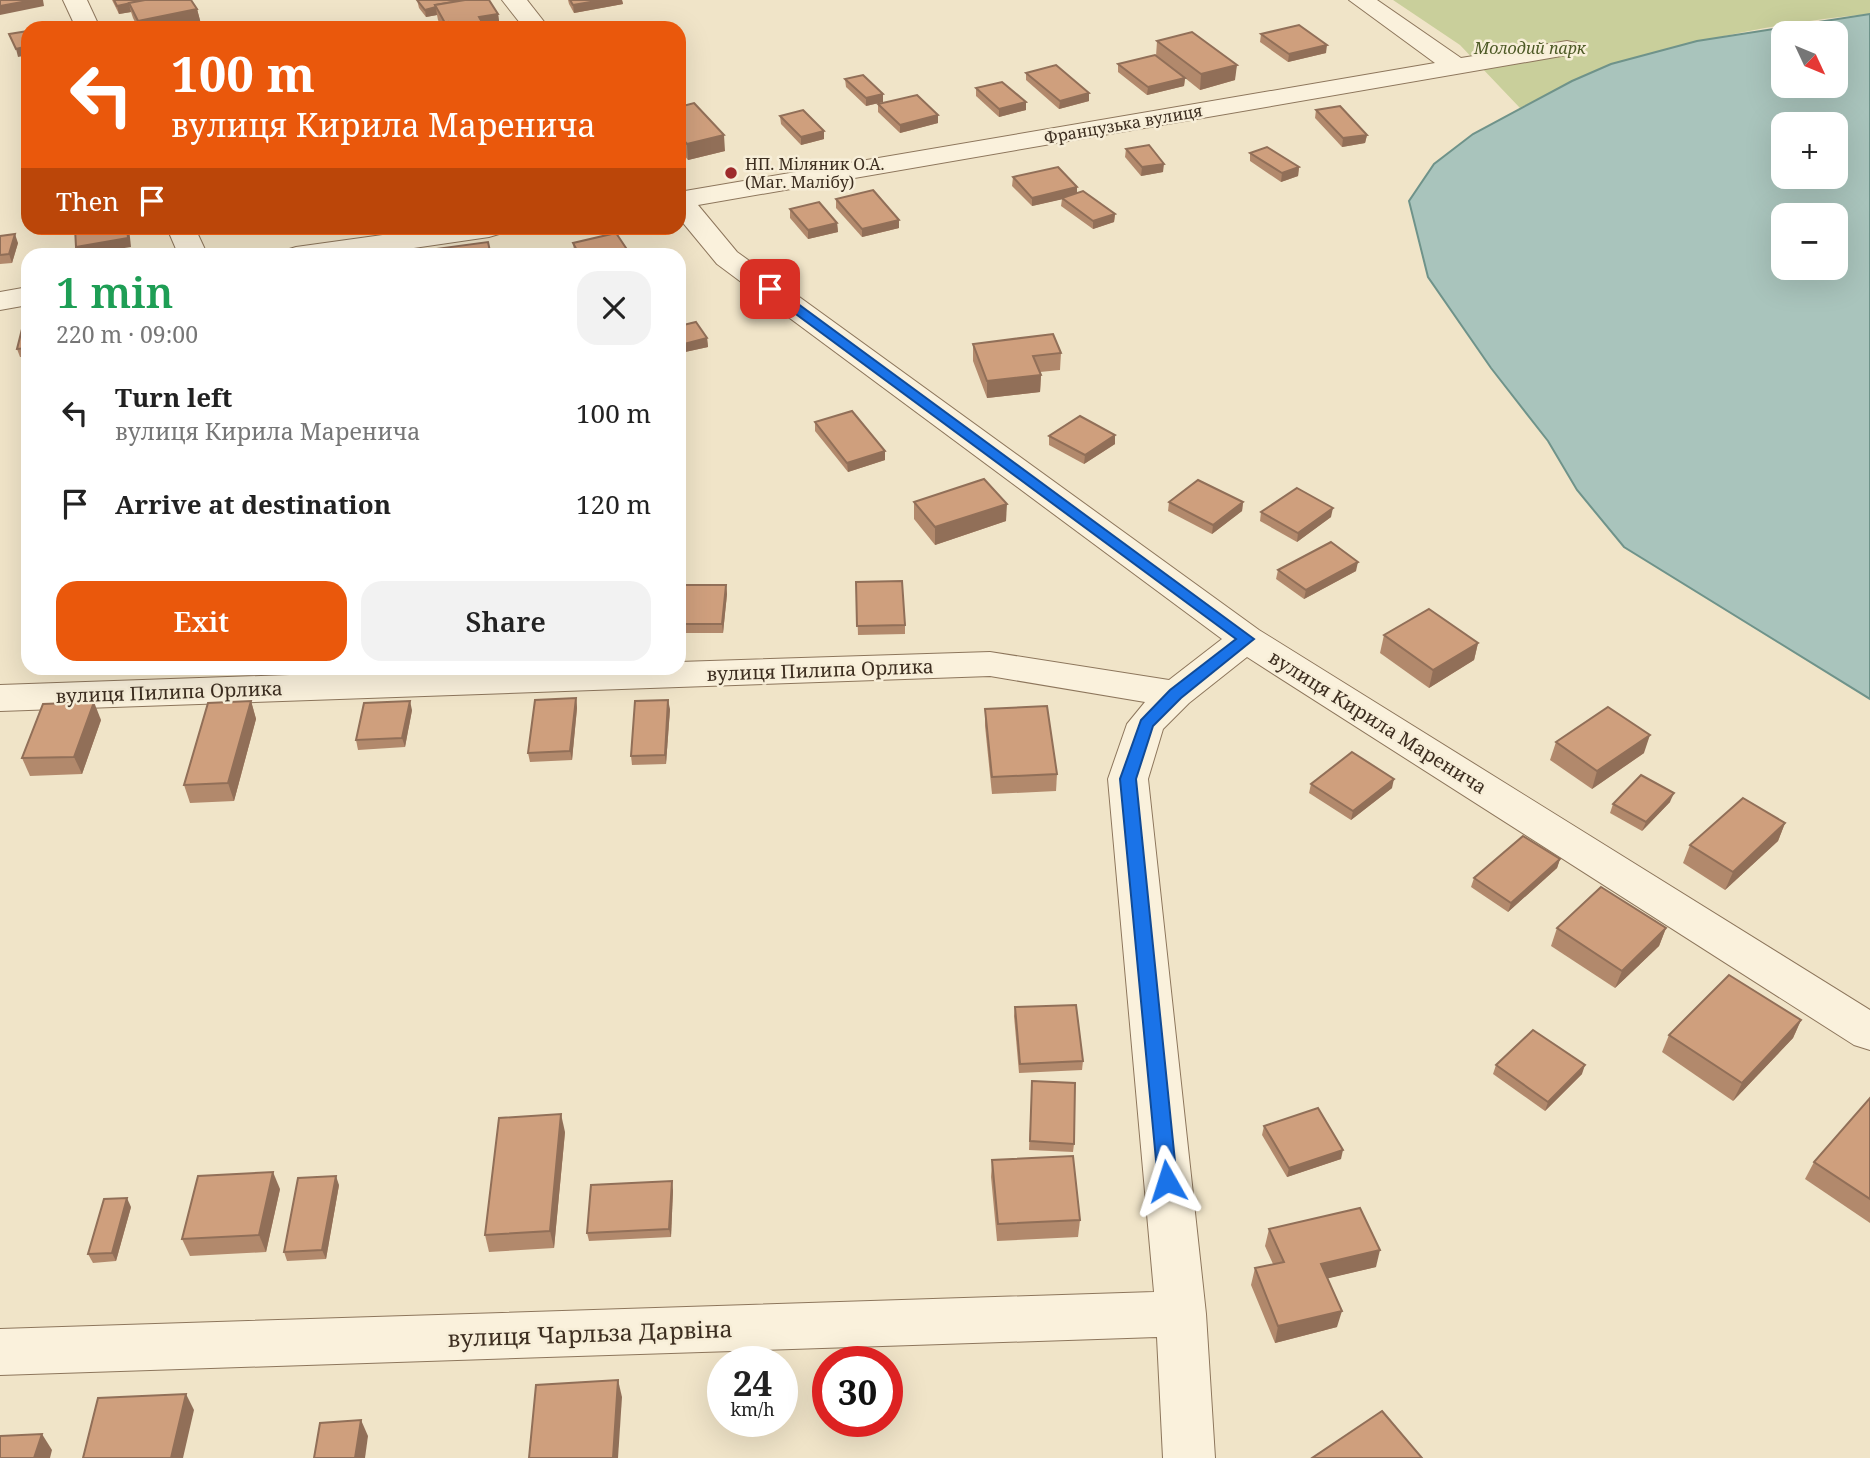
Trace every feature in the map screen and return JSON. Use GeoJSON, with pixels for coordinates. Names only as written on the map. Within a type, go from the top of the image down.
{"type":"FeatureCollection","features":[{"type":"Feature","properties":{"kind":"street"},"geometry":{"type":"LineString","coordinates":[[75,0],[85,21]]}},
{"type":"Feature","properties":{"kind":"street"},"geometry":{"type":"LineString","coordinates":[[514,0],[531,21]]}},
{"type":"Feature","properties":{"kind":"street"},"geometry":{"type":"LineString","coordinates":[[1361,0],[1457,67]]}},
{"type":"Feature","properties":{"kind":"street","name":"Французька вулиця"},"geometry":{"type":"LineString","coordinates":[[686,199],[1567,48]]}},
{"type":"Feature","properties":{"kind":"street","name":"вулиця Кирила Маренича"},"geometry":{"type":"LineString","coordinates":[[686,208],[727,258],[1246,639],[1870,1032]]}},
{"type":"Feature","properties":{"kind":"street"},"geometry":{"type":"LineString","coordinates":[[351,248],[441,235]]}},
{"type":"Feature","properties":{"kind":"street"},"geometry":{"type":"LineString","coordinates":[[0,301],[21,297]]}},
{"type":"Feature","properties":{"kind":"street"},"geometry":{"type":"LineString","coordinates":[[1189,1458],[1181,1314],[1128,779],[1146,724],[1176,694],[1246,639]]}},
{"type":"Feature","properties":{"kind":"street","name":"вулиця Пилипа Орлика"},"geometry":{"type":"LineString","coordinates":[[686,674],[990,664],[1176,694]]}},
{"type":"Feature","properties":{"kind":"street","name":"вулиця Пилипа Орлика"},"geometry":{"type":"LineString","coordinates":[[0,698],[670,675]]}},
{"type":"Feature","properties":{"kind":"street","name":"вулиця Чарльза Дарвіна"},"geometry":{"type":"LineString","coordinates":[[0,1352],[1181,1314]]}},
{"type":"Feature","properties":{"kind":"green space","name":"Молодий парк"},"geometry":{"type":"Polygon","coordinates":[[[1393,0],[1870,0],[1870,14],[1810,21],[1771,21],[1771,27],[1690,44],[1603,71],[1520,108],[1460,45],[1393,0]]]}},
{"type":"Feature","properties":{"kind":"water"},"geometry":{"type":"Polygon","coordinates":[[[1870,14],[1870,699],[1624,547],[1577,490],[1548,441],[1491,368],[1428,277],[1409,201],[1434,164],[1473,134],[1572,81],[1611,64],[1697,41],[1771,29],[1771,98],[1848,98],[1848,21],[1825,21],[1870,14]]]}},
{"type":"Feature","properties":{"kind":"building"},"geometry":{"type":"Polygon","coordinates":[[[0,0],[33,0],[0,6],[0,0]]]}},
{"type":"Feature","properties":{"kind":"building"},"geometry":{"type":"Polygon","coordinates":[[[114,0],[145,0],[117,6],[114,0]]]}},
{"type":"Feature","properties":{"kind":"building"},"geometry":{"type":"Polygon","coordinates":[[[145,0],[191,0],[197,9],[138,21],[129,3],[145,0]]]}},
{"type":"Feature","properties":{"kind":"building"},"geometry":{"type":"Polygon","coordinates":[[[417,0],[465,0],[435,5],[436,7],[425,10],[417,0]]]}},
{"type":"Feature","properties":{"kind":"building"},"geometry":{"type":"Polygon","coordinates":[[[465,0],[489,0],[498,14],[479,17],[481,21],[444,21],[435,5],[465,0]]]}},
{"type":"Feature","properties":{"kind":"building"},"geometry":{"type":"Polygon","coordinates":[[[570,0],[602,0],[573,5],[570,0]]]}},
{"type":"Feature","properties":{"kind":"building"},"geometry":{"type":"Polygon","coordinates":[[[1299,25],[1327,45],[1289,54],[1261,34],[1299,25]]]}},
{"type":"Feature","properties":{"kind":"building"},"geometry":{"type":"Polygon","coordinates":[[[21,32],[21,48],[16,49],[9,34],[21,32]]]}},
{"type":"Feature","properties":{"kind":"building"},"geometry":{"type":"Polygon","coordinates":[[[1192,32],[1237,65],[1201,74],[1157,41],[1192,32]]]}},
{"type":"Feature","properties":{"kind":"building"},"geometry":{"type":"Polygon","coordinates":[[[1155,55],[1185,78],[1148,87],[1118,64],[1155,55]]]}},
{"type":"Feature","properties":{"kind":"building"},"geometry":{"type":"Polygon","coordinates":[[[1056,65],[1089,93],[1060,101],[1026,73],[1056,65]]]}},
{"type":"Feature","properties":{"kind":"building"},"geometry":{"type":"Polygon","coordinates":[[[863,75],[883,94],[866,98],[845,79],[863,75]]]}},
{"type":"Feature","properties":{"kind":"building"},"geometry":{"type":"Polygon","coordinates":[[[1002,82],[1026,102],[999,109],[976,88],[1002,82]]]}},
{"type":"Feature","properties":{"kind":"building"},"geometry":{"type":"Polygon","coordinates":[[[917,95],[938,115],[900,125],[878,104],[917,95]]]}},
{"type":"Feature","properties":{"kind":"building"},"geometry":{"type":"Polygon","coordinates":[[[694,103],[724,135],[687,144],[686,105],[694,103]]]}},
{"type":"Feature","properties":{"kind":"building"},"geometry":{"type":"Polygon","coordinates":[[[1340,106],[1367,135],[1343,138],[1316,110],[1340,106]]]}},
{"type":"Feature","properties":{"kind":"building"},"geometry":{"type":"Polygon","coordinates":[[[803,110],[824,131],[801,137],[780,116],[803,110]]]}},
{"type":"Feature","properties":{"kind":"building"},"geometry":{"type":"Polygon","coordinates":[[[1149,145],[1164,164],[1142,167],[1126,149],[1149,145]]]}},
{"type":"Feature","properties":{"kind":"building"},"geometry":{"type":"Polygon","coordinates":[[[1267,147],[1299,167],[1282,173],[1250,153],[1267,147]]]}},
{"type":"Feature","properties":{"kind":"building"},"geometry":{"type":"Polygon","coordinates":[[[1058,167],[1077,187],[1032,198],[1013,177],[1058,167]]]}},
{"type":"Feature","properties":{"kind":"building"},"geometry":{"type":"Polygon","coordinates":[[[873,190],[899,220],[862,229],[836,199],[873,190]]]}},
{"type":"Feature","properties":{"kind":"building"},"geometry":{"type":"Polygon","coordinates":[[[1083,191],[1115,214],[1093,221],[1062,198],[1083,191]]]}},
{"type":"Feature","properties":{"kind":"building"},"geometry":{"type":"Polygon","coordinates":[[[819,202],[837,223],[808,230],[790,209],[819,202]]]}},
{"type":"Feature","properties":{"kind":"building"},"geometry":{"type":"Polygon","coordinates":[[[15,234],[9,254],[0,255],[0,236],[15,234]]]}},
{"type":"Feature","properties":{"kind":"building"},"geometry":{"type":"Polygon","coordinates":[[[75,235],[128,235],[128,238],[76,247],[75,235]]]}},
{"type":"Feature","properties":{"kind":"building"},"geometry":{"type":"Polygon","coordinates":[[[617,235],[626,248],[576,248],[573,243],[617,235]]]}},
{"type":"Feature","properties":{"kind":"building"},"geometry":{"type":"Polygon","coordinates":[[[488,242],[489,248],[443,248],[488,242]]]}},
{"type":"Feature","properties":{"kind":"building"},"geometry":{"type":"Polygon","coordinates":[[[696,322],[707,338],[686,343],[686,324],[696,322]]]}},
{"type":"Feature","properties":{"kind":"building"},"geometry":{"type":"Polygon","coordinates":[[[21,333],[21,349],[17,349],[21,333]]]}},
{"type":"Feature","properties":{"kind":"building"},"geometry":{"type":"Polygon","coordinates":[[[1053,334],[1061,353],[1033,356],[1041,375],[987,381],[973,344],[1053,334]]]}},
{"type":"Feature","properties":{"kind":"building"},"geometry":{"type":"Polygon","coordinates":[[[852,411],[885,451],[847,463],[815,422],[852,411]]]}},
{"type":"Feature","properties":{"kind":"building"},"geometry":{"type":"Polygon","coordinates":[[[1080,416],[1115,435],[1085,455],[1049,436],[1080,416]]]}},
{"type":"Feature","properties":{"kind":"building"},"geometry":{"type":"Polygon","coordinates":[[[984,479],[1007,504],[935,527],[914,502],[984,479]]]}},
{"type":"Feature","properties":{"kind":"building"},"geometry":{"type":"Polygon","coordinates":[[[1198,480],[1243,502],[1213,525],[1169,502],[1198,480]]]}},
{"type":"Feature","properties":{"kind":"building"},"geometry":{"type":"Polygon","coordinates":[[[1297,488],[1333,508],[1298,533],[1261,512],[1297,488]]]}},
{"type":"Feature","properties":{"kind":"building"},"geometry":{"type":"Polygon","coordinates":[[[1331,542],[1358,562],[1306,590],[1278,570],[1331,542]]]}},
{"type":"Feature","properties":{"kind":"building"},"geometry":{"type":"Polygon","coordinates":[[[902,581],[905,625],[857,626],[856,582],[902,581]]]}},
{"type":"Feature","properties":{"kind":"building"},"geometry":{"type":"Polygon","coordinates":[[[686,585],[726,585],[722,624],[686,624],[686,585]]]}},
{"type":"Feature","properties":{"kind":"building"},"geometry":{"type":"Polygon","coordinates":[[[1429,609],[1478,643],[1433,670],[1384,635],[1429,609]]]}},
{"type":"Feature","properties":{"kind":"building"},"geometry":{"type":"Polygon","coordinates":[[[576,698],[570,751],[528,753],[535,700],[576,698]]]}},
{"type":"Feature","properties":{"kind":"building"},"geometry":{"type":"Polygon","coordinates":[[[668,700],[665,755],[631,756],[635,701],[668,700]]]}},
{"type":"Feature","properties":{"kind":"building"},"geometry":{"type":"Polygon","coordinates":[[[251,701],[228,783],[184,785],[208,703],[251,701]]]}},
{"type":"Feature","properties":{"kind":"building"},"geometry":{"type":"Polygon","coordinates":[[[410,701],[402,738],[356,740],[364,703],[410,701]]]}},
{"type":"Feature","properties":{"kind":"building"},"geometry":{"type":"Polygon","coordinates":[[[94,702],[74,757],[22,758],[43,704],[94,702]]]}},
{"type":"Feature","properties":{"kind":"building"},"geometry":{"type":"Polygon","coordinates":[[[1047,706],[1057,774],[992,777],[985,709],[1047,706]]]}},
{"type":"Feature","properties":{"kind":"building"},"geometry":{"type":"Polygon","coordinates":[[[1608,707],[1650,735],[1597,771],[1556,742],[1608,707]]]}},
{"type":"Feature","properties":{"kind":"building"},"geometry":{"type":"Polygon","coordinates":[[[1352,752],[1394,779],[1353,811],[1311,784],[1352,752]]]}},
{"type":"Feature","properties":{"kind":"building"},"geometry":{"type":"Polygon","coordinates":[[[1641,775],[1674,793],[1646,822],[1613,804],[1641,775]]]}},
{"type":"Feature","properties":{"kind":"building"},"geometry":{"type":"Polygon","coordinates":[[[1743,798],[1785,823],[1733,872],[1690,845],[1743,798]]]}},
{"type":"Feature","properties":{"kind":"building"},"geometry":{"type":"Polygon","coordinates":[[[1523,836],[1560,859],[1511,903],[1474,878],[1523,836]]]}},
{"type":"Feature","properties":{"kind":"building"},"geometry":{"type":"Polygon","coordinates":[[[1601,887],[1666,928],[1622,971],[1557,928],[1601,887]]]}},
{"type":"Feature","properties":{"kind":"building"},"geometry":{"type":"Polygon","coordinates":[[[1729,975],[1801,1020],[1742,1083],[1669,1035],[1729,975]]]}},
{"type":"Feature","properties":{"kind":"building"},"geometry":{"type":"Polygon","coordinates":[[[1076,1005],[1083,1061],[1020,1064],[1015,1007],[1076,1005]]]}},
{"type":"Feature","properties":{"kind":"building"},"geometry":{"type":"Polygon","coordinates":[[[1533,1030],[1585,1065],[1548,1102],[1496,1065],[1533,1030]]]}},
{"type":"Feature","properties":{"kind":"building"},"geometry":{"type":"Polygon","coordinates":[[[1032,1081],[1075,1083],[1074,1144],[1030,1141],[1032,1081]]]}},
{"type":"Feature","properties":{"kind":"building"},"geometry":{"type":"Polygon","coordinates":[[[1870,1098],[1870,1199],[1814,1162],[1870,1098]]]}},
{"type":"Feature","properties":{"kind":"building"},"geometry":{"type":"Polygon","coordinates":[[[1318,1108],[1343,1150],[1289,1168],[1264,1126],[1318,1108]]]}},
{"type":"Feature","properties":{"kind":"building"},"geometry":{"type":"Polygon","coordinates":[[[561,1114],[550,1231],[485,1235],[499,1118],[561,1114]]]}},
{"type":"Feature","properties":{"kind":"building"},"geometry":{"type":"Polygon","coordinates":[[[1073,1156],[1080,1220],[998,1224],[992,1160],[1073,1156]]]}},
{"type":"Feature","properties":{"kind":"building"},"geometry":{"type":"Polygon","coordinates":[[[273,1172],[259,1235],[182,1239],[198,1176],[273,1172]]]}},
{"type":"Feature","properties":{"kind":"building"},"geometry":{"type":"Polygon","coordinates":[[[336,1176],[322,1250],[284,1252],[298,1178],[336,1176]]]}},
{"type":"Feature","properties":{"kind":"building"},"geometry":{"type":"Polygon","coordinates":[[[672,1181],[669,1229],[587,1233],[591,1185],[672,1181]]]}},
{"type":"Feature","properties":{"kind":"building"},"geometry":{"type":"Polygon","coordinates":[[[127,1198],[112,1253],[88,1254],[104,1199],[127,1198]]]}},
{"type":"Feature","properties":{"kind":"building"},"geometry":{"type":"Polygon","coordinates":[[[1360,1208],[1380,1250],[1321,1264],[1342,1311],[1278,1326],[1255,1268],[1284,1262],[1269,1229],[1360,1208]]]}},
{"type":"Feature","properties":{"kind":"building"},"geometry":{"type":"Polygon","coordinates":[[[618,1380],[613,1458],[529,1458],[536,1385],[618,1380]]]}},
{"type":"Feature","properties":{"kind":"building"},"geometry":{"type":"Polygon","coordinates":[[[186,1394],[171,1458],[83,1458],[98,1398],[186,1394]]]}},
{"type":"Feature","properties":{"kind":"building"},"geometry":{"type":"Polygon","coordinates":[[[1382,1411],[1422,1458],[1312,1458],[1382,1411]]]}},
{"type":"Feature","properties":{"kind":"building"},"geometry":{"type":"Polygon","coordinates":[[[361,1420],[355,1458],[314,1458],[320,1423],[361,1420]]]}},
{"type":"Feature","properties":{"kind":"building"},"geometry":{"type":"Polygon","coordinates":[[[42,1434],[34,1458],[0,1458],[0,1436],[42,1434]]]}},
{"type":"Feature","properties":{"kind":"place","name":"НП. Міляник О.А. (Маг. Малібу)"},"geometry":{"type":"Point","coordinates":[731,173]}},
{"type":"Feature","properties":{"kind":"route"},"geometry":{"type":"LineString","coordinates":[[770,289],[1246,639],[1176,694],[1146,724],[1128,779],[1167,1181]]}}]}
